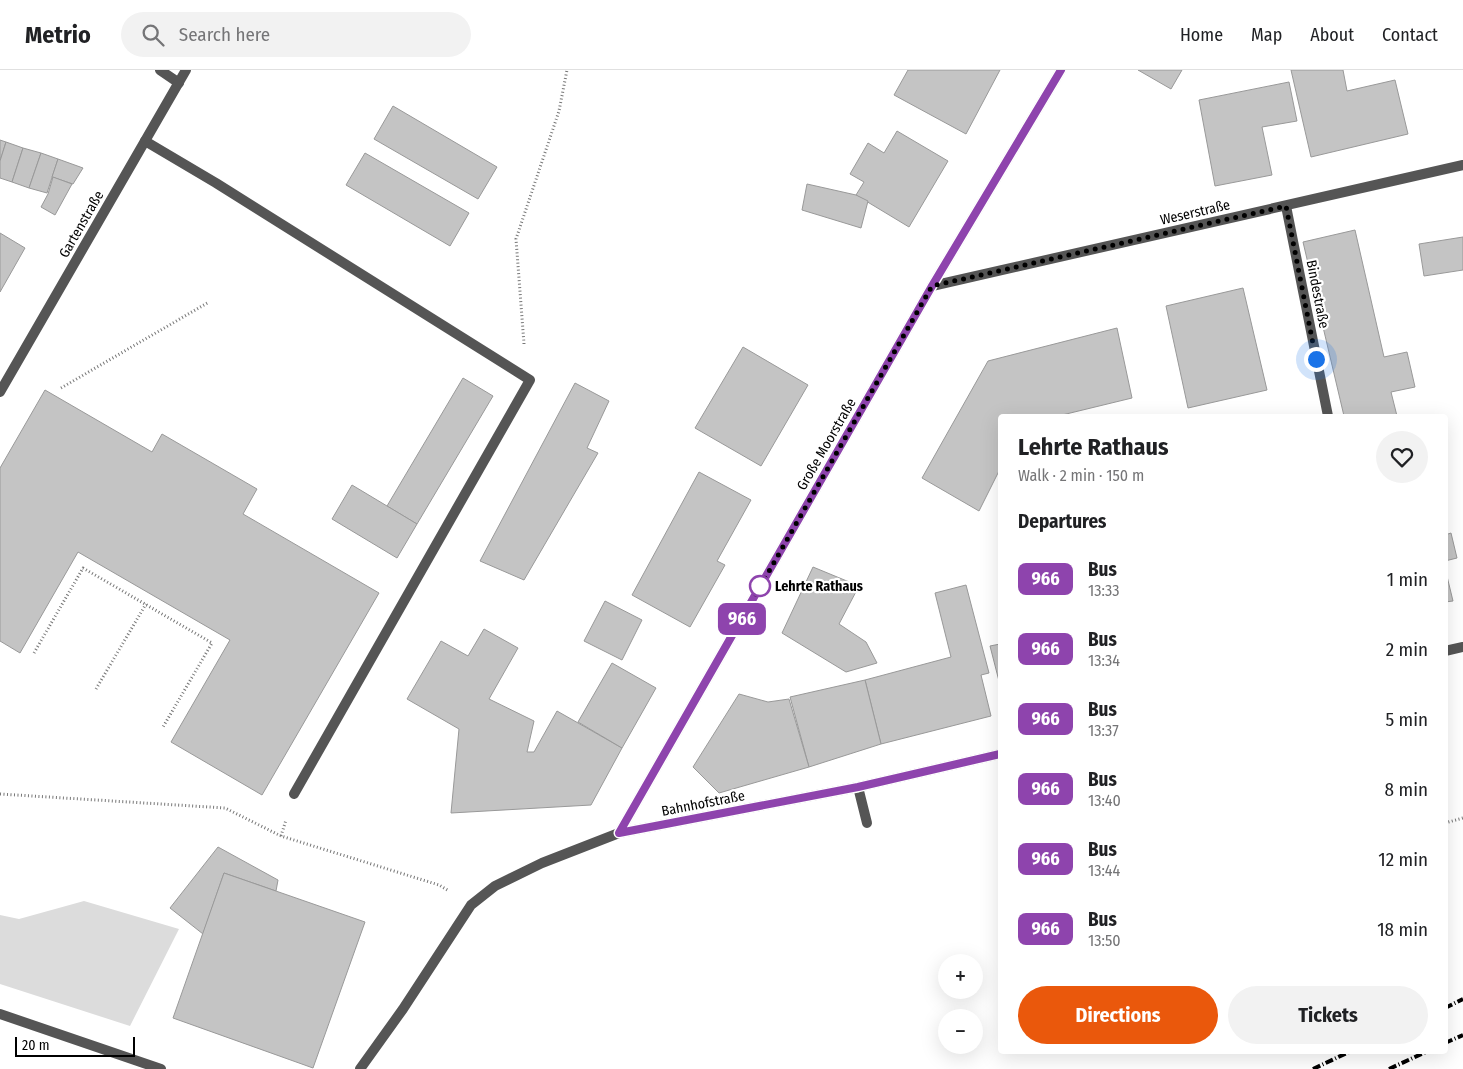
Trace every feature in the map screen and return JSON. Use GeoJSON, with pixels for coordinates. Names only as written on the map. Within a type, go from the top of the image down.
{"type":"FeatureCollection","features":[{"type":"Feature","properties":{"kind":"street"},"geometry":{"type":"LineString","coordinates":[[160,70],[179,82]]}},
{"type":"Feature","properties":{"kind":"street","name":"Gartenstraße"},"geometry":{"type":"LineString","coordinates":[[0,392],[186,70]]}},
{"type":"Feature","properties":{"kind":"street","name":"Große Moorstraße"},"geometry":{"type":"LineString","coordinates":[[619,833],[932,286],[1061,70]]}},
{"type":"Feature","properties":{"kind":"street"},"geometry":{"type":"LineString","coordinates":[[145,141],[216,183],[530,380],[294,794]]}},
{"type":"Feature","properties":{"kind":"street","name":"Weserstraße"},"geometry":{"type":"LineString","coordinates":[[932,286],[1463,166]]}},
{"type":"Feature","properties":{"kind":"street","name":"Bindestraße"},"geometry":{"type":"LineString","coordinates":[[1286,206],[1328,414]]}},
{"type":"Feature","properties":{"kind":"street"},"geometry":{"type":"LineString","coordinates":[[1448,650],[1463,647]]}},
{"type":"Feature","properties":{"kind":"street","name":"Bahnhofstraße"},"geometry":{"type":"LineString","coordinates":[[360,1069],[403,1009],[471,905],[495,886],[542,863],[619,833],[858,787],[998,754]]}},
{"type":"Feature","properties":{"kind":"street"},"geometry":{"type":"LineString","coordinates":[[858,787],[866,823]]}},
{"type":"Feature","properties":{"kind":"street"},"geometry":{"type":"LineString","coordinates":[[0,1014],[161,1069]]}},
{"type":"Feature","properties":{"kind":"path"},"geometry":{"type":"LineString","coordinates":[[524,344],[516,239],[559,111],[567,70]]}},
{"type":"Feature","properties":{"kind":"path"},"geometry":{"type":"LineString","coordinates":[[61,388],[210,302]]}},
{"type":"Feature","properties":{"kind":"path"},"geometry":{"type":"LineString","coordinates":[[34,653],[84,568],[146,604],[212,643],[163,728]]}},
{"type":"Feature","properties":{"kind":"path"},"geometry":{"type":"LineString","coordinates":[[96,689],[146,604]]}},
{"type":"Feature","properties":{"kind":"path"},"geometry":{"type":"LineString","coordinates":[[0,794],[225,808],[281,836],[440,885],[471,905]]}},
{"type":"Feature","properties":{"kind":"path"},"geometry":{"type":"LineString","coordinates":[[1448,822],[1463,818]]}},
{"type":"Feature","properties":{"kind":"shaded area"},"geometry":{"type":"Polygon","coordinates":[[[84,901],[179,929],[130,1026],[0,984],[0,915],[19,919],[84,901]]]}},
{"type":"Feature","properties":{"kind":"building"},"geometry":{"type":"Polygon","coordinates":[[[908,70],[1000,70],[966,134],[894,95],[908,70]]]}},
{"type":"Feature","properties":{"kind":"building"},"geometry":{"type":"Polygon","coordinates":[[[1138,70],[1182,70],[1171,89],[1138,70]]]}},
{"type":"Feature","properties":{"kind":"building"},"geometry":{"type":"Polygon","coordinates":[[[1291,70],[1343,70],[1347,91],[1395,80],[1408,134],[1311,157],[1291,70]]]}},
{"type":"Feature","properties":{"kind":"building"},"geometry":{"type":"Polygon","coordinates":[[[1289,82],[1297,121],[1262,127],[1272,175],[1215,186],[1199,100],[1289,82]]]}},
{"type":"Feature","properties":{"kind":"building"},"geometry":{"type":"Polygon","coordinates":[[[393,106],[497,167],[478,199],[374,139],[393,106]]]}},
{"type":"Feature","properties":{"kind":"building"},"geometry":{"type":"Polygon","coordinates":[[[897,131],[948,161],[909,227],[856,195],[864,182],[850,174],[868,143],[884,153],[897,131]]]}},
{"type":"Feature","properties":{"kind":"building"},"geometry":{"type":"Polygon","coordinates":[[[0,140],[6,142],[0,161],[0,140]]]}},
{"type":"Feature","properties":{"kind":"building"},"geometry":{"type":"Polygon","coordinates":[[[6,142],[23,148],[12,182],[0,178],[0,161],[6,142]]]}},
{"type":"Feature","properties":{"kind":"building"},"geometry":{"type":"Polygon","coordinates":[[[23,148],[41,153],[29,188],[12,182],[23,148]]]}},
{"type":"Feature","properties":{"kind":"building"},"geometry":{"type":"Polygon","coordinates":[[[41,153],[58,159],[47,193],[29,188],[41,153]]]}},
{"type":"Feature","properties":{"kind":"building"},"geometry":{"type":"Polygon","coordinates":[[[365,153],[469,213],[450,246],[346,185],[365,153]]]}},
{"type":"Feature","properties":{"kind":"building"},"geometry":{"type":"Polygon","coordinates":[[[58,159],[83,168],[73,184],[52,177],[58,159]]]}},
{"type":"Feature","properties":{"kind":"building"},"geometry":{"type":"Polygon","coordinates":[[[53,177],[72,184],[55,215],[41,207],[48,194],[53,177]]]}},
{"type":"Feature","properties":{"kind":"building"},"geometry":{"type":"Polygon","coordinates":[[[807,184],[856,195],[868,201],[861,228],[802,210],[807,184]]]}},
{"type":"Feature","properties":{"kind":"building"},"geometry":{"type":"Polygon","coordinates":[[[1355,230],[1384,357],[1407,352],[1415,387],[1391,392],[1396,414],[1344,414],[1303,242],[1355,230]]]}},
{"type":"Feature","properties":{"kind":"building"},"geometry":{"type":"Polygon","coordinates":[[[0,233],[25,248],[0,292],[0,233]]]}},
{"type":"Feature","properties":{"kind":"building"},"geometry":{"type":"Polygon","coordinates":[[[1463,237],[1463,270],[1424,276],[1419,244],[1463,237]]]}},
{"type":"Feature","properties":{"kind":"building"},"geometry":{"type":"Polygon","coordinates":[[[1243,288],[1267,390],[1188,408],[1166,306],[1243,288]]]}},
{"type":"Feature","properties":{"kind":"building"},"geometry":{"type":"Polygon","coordinates":[[[1117,328],[1132,398],[1066,414],[998,414],[998,473],[979,511],[922,478],[988,361],[1117,328]]]}},
{"type":"Feature","properties":{"kind":"building"},"geometry":{"type":"Polygon","coordinates":[[[743,347],[808,385],[761,466],[695,428],[743,347]]]}},
{"type":"Feature","properties":{"kind":"building"},"geometry":{"type":"Polygon","coordinates":[[[463,378],[493,396],[417,524],[387,506],[463,378]]]}},
{"type":"Feature","properties":{"kind":"building"},"geometry":{"type":"Polygon","coordinates":[[[575,383],[609,401],[587,448],[598,453],[524,580],[480,561],[575,383]]]}},
{"type":"Feature","properties":{"kind":"building"},"geometry":{"type":"Polygon","coordinates":[[[45,390],[152,452],[162,434],[257,489],[243,514],[379,593],[262,795],[171,742],[230,640],[78,552],[20,653],[0,641],[0,468],[45,390]]]}},
{"type":"Feature","properties":{"kind":"building"},"geometry":{"type":"Polygon","coordinates":[[[699,472],[751,500],[717,561],[725,565],[690,627],[632,595],[699,472]]]}},
{"type":"Feature","properties":{"kind":"building"},"geometry":{"type":"Polygon","coordinates":[[[352,485],[417,524],[397,558],[332,519],[352,485]]]}},
{"type":"Feature","properties":{"kind":"building"},"geometry":{"type":"Polygon","coordinates":[[[1451,533],[1457,558],[1448,560],[1448,534],[1451,533]]]}},
{"type":"Feature","properties":{"kind":"building"},"geometry":{"type":"Polygon","coordinates":[[[813,567],[859,586],[839,624],[866,642],[877,663],[846,672],[782,633],[813,567]]]}},
{"type":"Feature","properties":{"kind":"building"},"geometry":{"type":"Polygon","coordinates":[[[1448,580],[1453,601],[1448,602],[1448,580]]]}},
{"type":"Feature","properties":{"kind":"building"},"geometry":{"type":"Polygon","coordinates":[[[966,585],[989,673],[981,675],[991,716],[881,744],[865,680],[951,657],[935,593],[966,585]]]}},
{"type":"Feature","properties":{"kind":"building"},"geometry":{"type":"Polygon","coordinates":[[[605,601],[642,620],[622,660],[584,641],[605,601]]]}},
{"type":"Feature","properties":{"kind":"building"},"geometry":{"type":"Polygon","coordinates":[[[484,629],[518,648],[489,699],[534,721],[527,752],[534,752],[557,711],[622,748],[591,805],[451,813],[459,729],[407,699],[441,641],[468,656],[484,629]]]}},
{"type":"Feature","properties":{"kind":"building"},"geometry":{"type":"Polygon","coordinates":[[[998,644],[998,677],[990,646],[998,644]]]}},
{"type":"Feature","properties":{"kind":"building"},"geometry":{"type":"Polygon","coordinates":[[[612,663],[656,688],[622,748],[578,722],[612,663]]]}},
{"type":"Feature","properties":{"kind":"building"},"geometry":{"type":"Polygon","coordinates":[[[865,680],[881,744],[809,767],[790,697],[865,680]]]}},
{"type":"Feature","properties":{"kind":"building"},"geometry":{"type":"Polygon","coordinates":[[[739,694],[768,702],[789,699],[809,767],[719,793],[693,767],[739,694]]]}},
{"type":"Feature","properties":{"kind":"building"},"geometry":{"type":"Polygon","coordinates":[[[218,847],[278,880],[276,891],[224,873],[203,934],[170,908],[218,847]]]}},
{"type":"Feature","properties":{"kind":"building"},"geometry":{"type":"Polygon","coordinates":[[[224,873],[365,922],[313,1068],[173,1018],[224,873]]]}},
{"type":"Feature","properties":{"kind":"railway"},"geometry":{"type":"LineString","coordinates":[[1448,1006],[1463,999]]}},
{"type":"Feature","properties":{"kind":"railway"},"geometry":{"type":"LineString","coordinates":[[1448,1042],[1463,1035]]}},
{"type":"Feature","properties":{"kind":"railway"},"geometry":{"type":"LineString","coordinates":[[1313,1069],[1345,1054]]}},
{"type":"Feature","properties":{"kind":"railway"},"geometry":{"type":"LineString","coordinates":[[1389,1069],[1422,1054]]}},
{"type":"Feature","properties":{"kind":"bus line","name":"966"},"geometry":{"type":"LineString","coordinates":[[998,754],[858,787],[619,833],[932,286],[1061,70]]}},
{"type":"Feature","properties":{"kind":"place","name":"Lehrte Rathaus"},"geometry":{"type":"Point","coordinates":[760,586]}},
{"type":"Feature","properties":{"kind":"route"},"geometry":{"type":"LineString","coordinates":[[760,586],[756,594],[932,286],[1286,206],[1316,359]]}}]}
